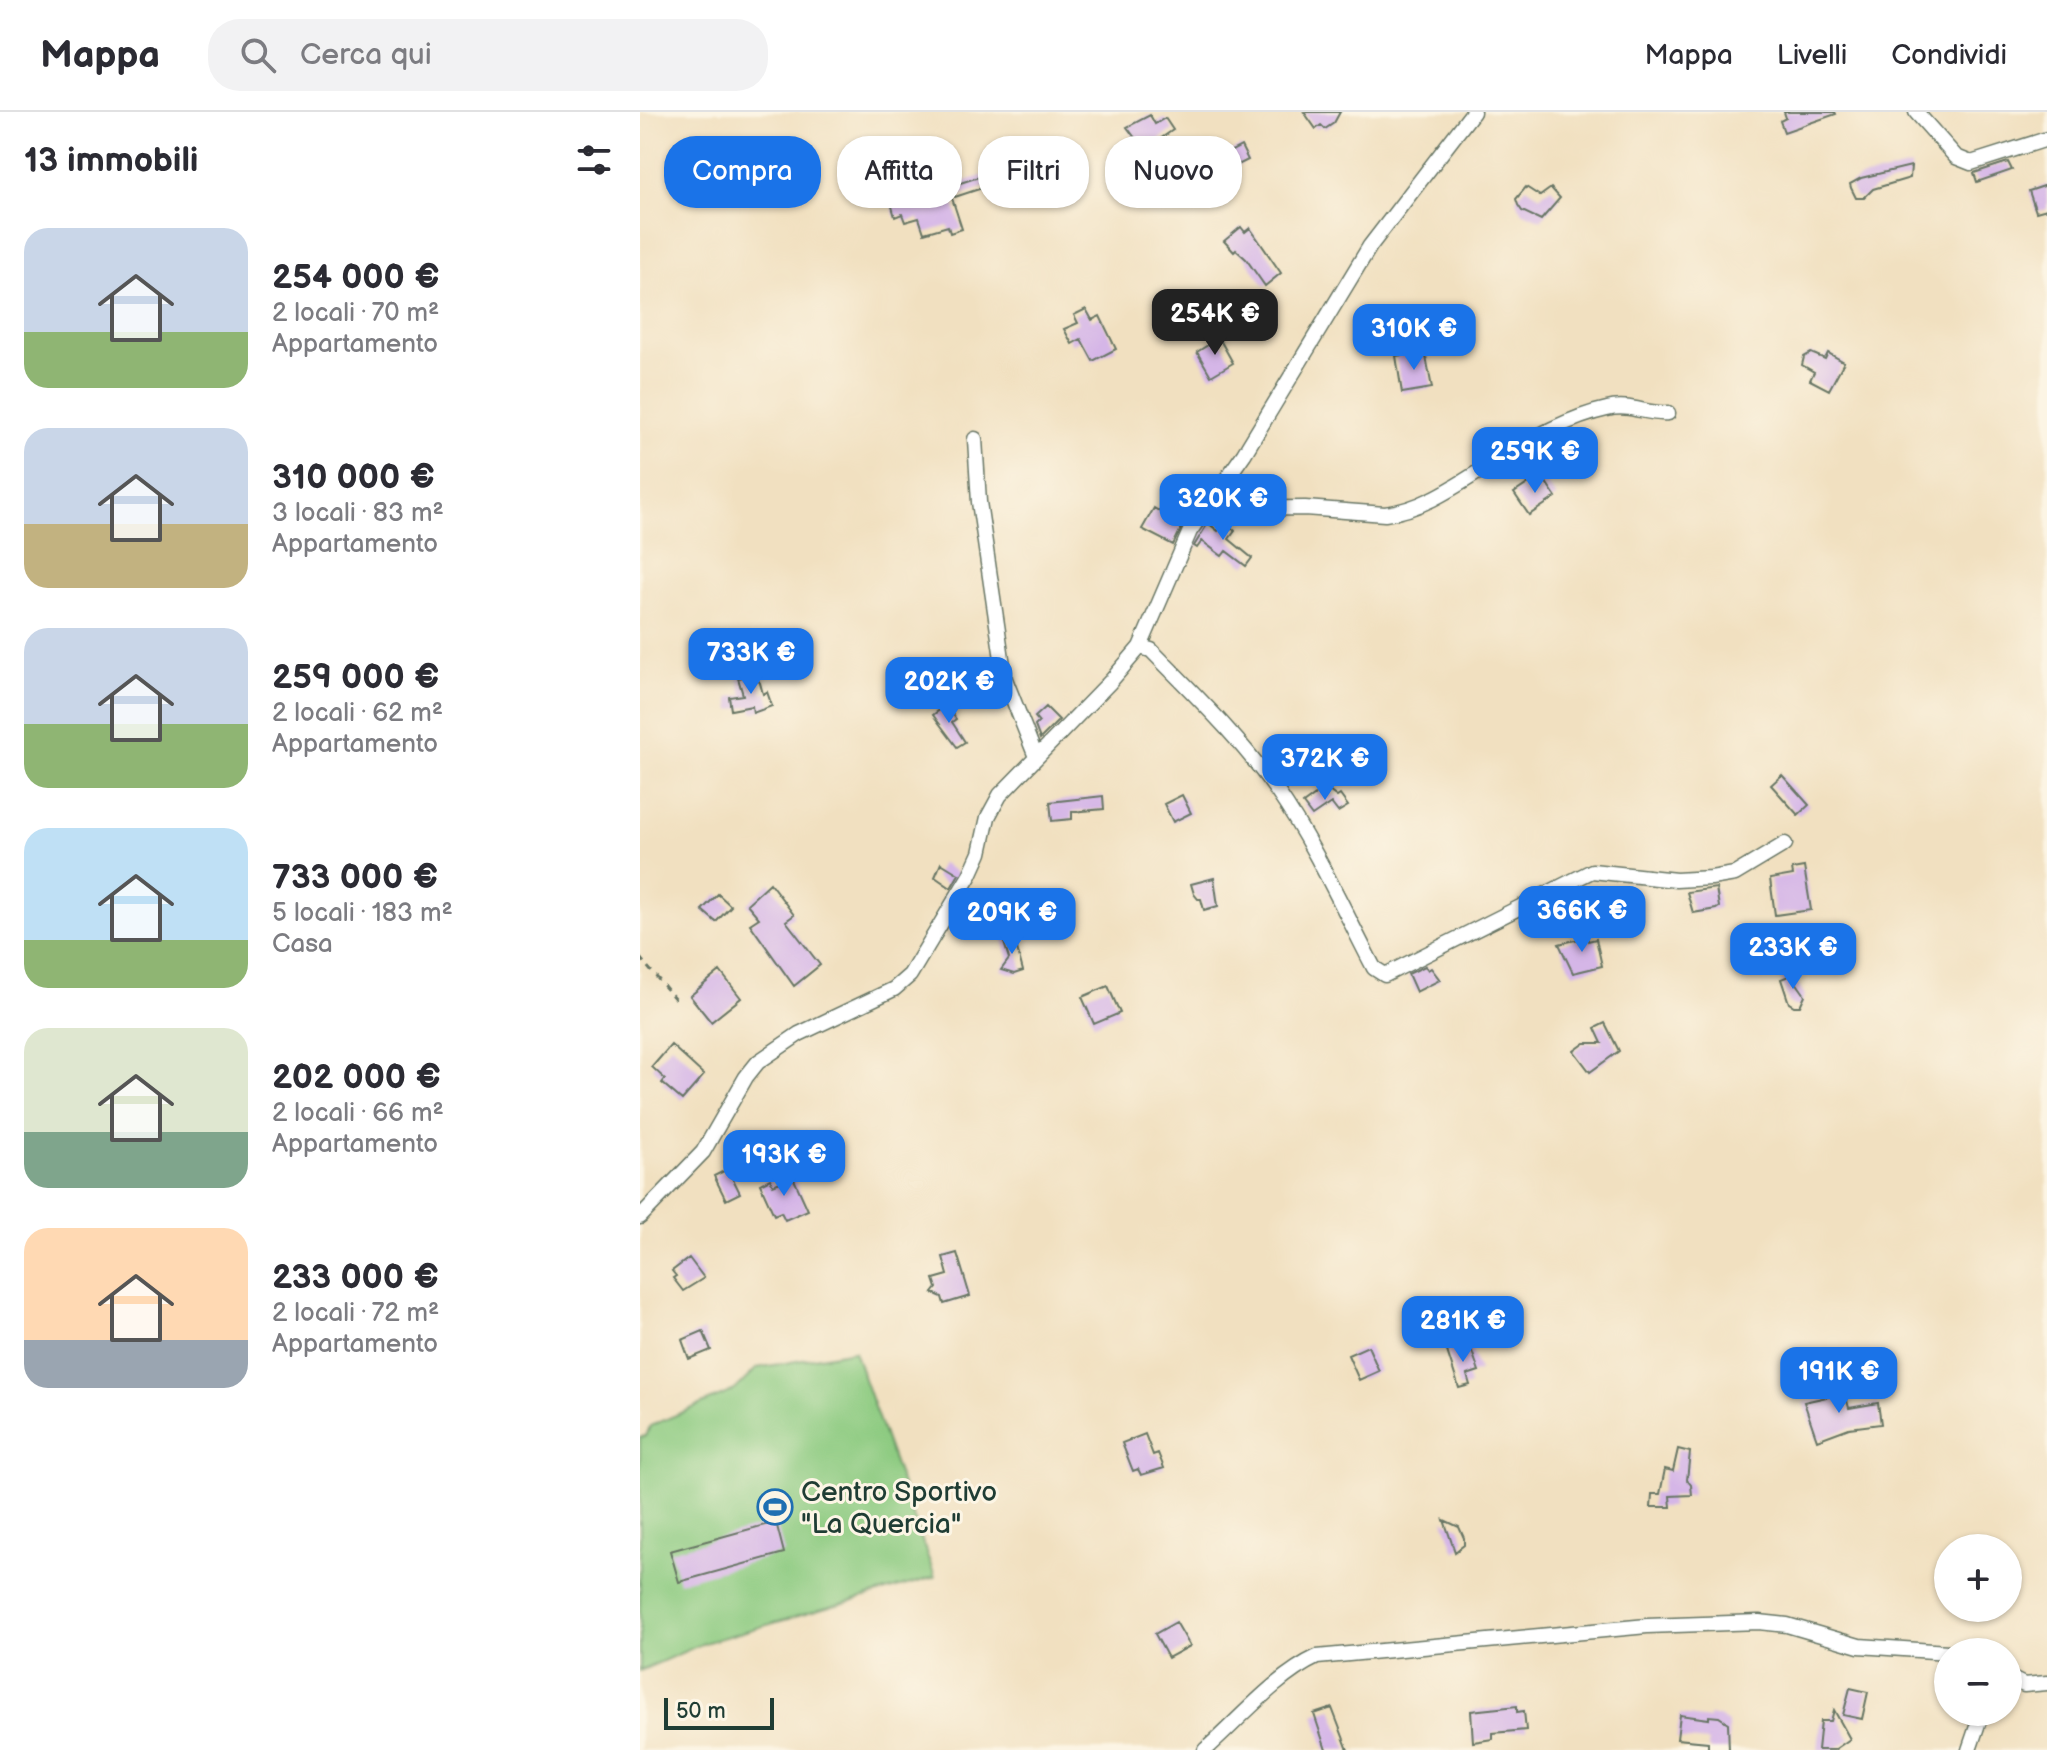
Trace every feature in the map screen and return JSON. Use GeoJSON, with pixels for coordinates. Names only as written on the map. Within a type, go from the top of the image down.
{"type":"FeatureCollection","features":[{"type":"Feature","properties":{"kind":"street"},"geometry":{"type":"LineString","coordinates":[[640,1217],[703,1152],[746,1077],[758,1062],[799,1034],[894,989],[910,975],[970,875],[980,853],[988,817],[1000,795],[1140,647],[1190,531],[1244,454],[1370,246],[1473,112]]}},
{"type":"Feature","properties":{"kind":"street"},"geometry":{"type":"LineString","coordinates":[[1916,112],[1964,162],[1971,163],[2047,139]]}},
{"type":"Feature","properties":{"kind":"street"},"geometry":{"type":"LineString","coordinates":[[1210,502],[1227,509],[1305,508],[1398,513],[1451,489],[1534,438],[1590,415],[1625,406],[1668,413]]}},
{"type":"Feature","properties":{"kind":"street"},"geometry":{"type":"LineString","coordinates":[[975,439],[979,502],[1005,679],[1036,757]]}},
{"type":"Feature","properties":{"kind":"street"},"geometry":{"type":"LineString","coordinates":[[1140,647],[1151,650],[1210,711],[1270,781],[1310,845],[1374,968],[1385,975],[1592,871],[1676,880],[1735,874],[1785,844]]}},
{"type":"Feature","properties":{"kind":"street"},"geometry":{"type":"LineString","coordinates":[[1205,1750],[1281,1681],[1317,1657],[1632,1627],[1759,1622],[1787,1625],[1859,1646],[1934,1651]]}},
{"type":"Feature","properties":{"kind":"street"},"geometry":{"type":"LineString","coordinates":[[2022,1684],[2047,1683]]}},
{"type":"Feature","properties":{"kind":"street"},"geometry":{"type":"LineString","coordinates":[[1969,1750],[1977,1726]]}},
{"type":"Feature","properties":{"kind":"path"},"geometry":{"type":"LineString","coordinates":[[640,958],[676,1000]]}},
{"type":"Feature","properties":{"kind":"green space","name":"Centro Sportivo \"La Quercia\""},"geometry":{"type":"Polygon","coordinates":[[[854,1351],[935,1577],[704,1643],[640,1671],[640,1437],[646,1436],[650,1426],[735,1390],[757,1368],[854,1351]]]}},
{"type":"Feature","properties":{"kind":"building"},"geometry":{"type":"Polygon","coordinates":[[[1304,112],[1340,112],[1334,123],[1325,129],[1321,125],[1316,129],[1304,112]]]}},
{"type":"Feature","properties":{"kind":"building"},"geometry":{"type":"Polygon","coordinates":[[[1784,112],[1836,114],[1784,132],[1780,121],[1786,118],[1784,112]]]}},
{"type":"Feature","properties":{"kind":"building"},"geometry":{"type":"Polygon","coordinates":[[[1150,115],[1155,124],[1165,118],[1173,130],[1164,136],[1134,136],[1127,127],[1150,115]]]}},
{"type":"Feature","properties":{"kind":"building"},"geometry":{"type":"Polygon","coordinates":[[[1242,148],[1248,160],[1242,163],[1242,148]]]}},
{"type":"Feature","properties":{"kind":"building"},"geometry":{"type":"Polygon","coordinates":[[[2008,162],[2012,170],[1977,182],[1974,173],[2008,162]]]}},
{"type":"Feature","properties":{"kind":"building"},"geometry":{"type":"Polygon","coordinates":[[[1911,166],[1910,178],[1873,189],[1864,198],[1856,198],[1851,188],[1850,184],[1861,178],[1911,166]]]}},
{"type":"Feature","properties":{"kind":"building"},"geometry":{"type":"Polygon","coordinates":[[[978,177],[978,189],[962,195],[962,182],[978,177]]]}},
{"type":"Feature","properties":{"kind":"building"},"geometry":{"type":"Polygon","coordinates":[[[2047,185],[2047,209],[2036,212],[2029,191],[2047,185]]]}},
{"type":"Feature","properties":{"kind":"building"},"geometry":{"type":"Polygon","coordinates":[[[1526,187],[1540,196],[1551,188],[1560,198],[1541,220],[1522,211],[1518,205],[1516,199],[1526,187]]]}},
{"type":"Feature","properties":{"kind":"building"},"geometry":{"type":"Polygon","coordinates":[[[892,208],[955,208],[962,229],[950,233],[948,226],[924,233],[919,218],[905,222],[902,214],[895,217],[892,208]]]}},
{"type":"Feature","properties":{"kind":"building"},"geometry":{"type":"Polygon","coordinates":[[[1241,227],[1245,232],[1250,228],[1281,273],[1265,286],[1246,259],[1224,241],[1241,227]]]}},
{"type":"Feature","properties":{"kind":"building"},"geometry":{"type":"Polygon","coordinates":[[[1086,309],[1092,320],[1100,316],[1116,349],[1093,361],[1081,339],[1072,344],[1064,329],[1078,323],[1074,315],[1086,309]]]}},
{"type":"Feature","properties":{"kind":"building"},"geometry":{"type":"Polygon","coordinates":[[[1219,338],[1233,363],[1211,376],[1197,352],[1219,338]]]}},
{"type":"Feature","properties":{"kind":"building"},"geometry":{"type":"Polygon","coordinates":[[[1425,351],[1432,388],[1402,393],[1396,356],[1425,351]]]}},
{"type":"Feature","properties":{"kind":"building"},"geometry":{"type":"Polygon","coordinates":[[[1811,353],[1825,359],[1828,353],[1844,362],[1829,390],[1810,380],[1814,372],[1802,365],[1804,357],[1811,353]]]}},
{"type":"Feature","properties":{"kind":"building"},"geometry":{"type":"Polygon","coordinates":[[[1541,475],[1556,497],[1529,515],[1514,493],[1541,475]]]}},
{"type":"Feature","properties":{"kind":"building"},"geometry":{"type":"Polygon","coordinates":[[[1154,508],[1170,518],[1172,514],[1185,521],[1173,545],[1142,529],[1154,508]]]}},
{"type":"Feature","properties":{"kind":"building"},"geometry":{"type":"Polygon","coordinates":[[[1225,522],[1235,531],[1229,539],[1252,558],[1246,566],[1226,551],[1222,556],[1202,541],[1197,548],[1194,546],[1208,523],[1218,531],[1225,522]]]}},
{"type":"Feature","properties":{"kind":"building"},"geometry":{"type":"Polygon","coordinates":[[[751,675],[753,680],[757,679],[760,683],[763,694],[767,692],[772,706],[753,713],[752,706],[731,710],[729,697],[743,695],[738,678],[751,675]]]}},
{"type":"Feature","properties":{"kind":"building"},"geometry":{"type":"Polygon","coordinates":[[[946,705],[956,719],[952,722],[965,742],[957,747],[933,715],[946,705]]]}},
{"type":"Feature","properties":{"kind":"building"},"geometry":{"type":"Polygon","coordinates":[[[1046,707],[1059,720],[1040,739],[1035,726],[1039,722],[1035,717],[1046,707]]]}},
{"type":"Feature","properties":{"kind":"building"},"geometry":{"type":"Polygon","coordinates":[[[1782,775],[1809,805],[1798,815],[1771,785],[1782,775]]]}},
{"type":"Feature","properties":{"kind":"building"},"geometry":{"type":"Polygon","coordinates":[[[1325,788],[1337,797],[1340,795],[1348,806],[1338,812],[1331,803],[1312,816],[1303,804],[1325,788]]]}},
{"type":"Feature","properties":{"kind":"building"},"geometry":{"type":"Polygon","coordinates":[[[1182,795],[1191,813],[1173,822],[1164,804],[1182,795]]]}},
{"type":"Feature","properties":{"kind":"building"},"geometry":{"type":"Polygon","coordinates":[[[1103,796],[1104,809],[1072,812],[1072,819],[1052,821],[1050,802],[1103,796]]]}},
{"type":"Feature","properties":{"kind":"building"},"geometry":{"type":"Polygon","coordinates":[[[941,863],[959,874],[951,888],[935,877],[941,863]]]}},
{"type":"Feature","properties":{"kind":"building"},"geometry":{"type":"Polygon","coordinates":[[[1804,867],[1811,910],[1775,915],[1770,879],[1793,875],[1792,869],[1804,867]]]}},
{"type":"Feature","properties":{"kind":"building"},"geometry":{"type":"Polygon","coordinates":[[[1214,878],[1218,906],[1204,910],[1191,884],[1214,878]]]}},
{"type":"Feature","properties":{"kind":"building"},"geometry":{"type":"Polygon","coordinates":[[[770,883],[794,915],[786,921],[820,965],[794,986],[750,924],[759,918],[747,904],[770,883]]]}},
{"type":"Feature","properties":{"kind":"building"},"geometry":{"type":"Polygon","coordinates":[[[1716,888],[1719,907],[1693,913],[1687,892],[1716,888]]]}},
{"type":"Feature","properties":{"kind":"building"},"geometry":{"type":"Polygon","coordinates":[[[718,894],[731,906],[716,922],[702,910],[718,894]]]}},
{"type":"Feature","properties":{"kind":"building"},"geometry":{"type":"Polygon","coordinates":[[[1013,933],[1023,971],[1014,974],[1001,970],[1009,959],[1002,936],[1013,933]]]}},
{"type":"Feature","properties":{"kind":"building"},"geometry":{"type":"Polygon","coordinates":[[[1587,937],[1588,941],[1596,939],[1602,966],[1573,973],[1559,944],[1587,937]]]}},
{"type":"Feature","properties":{"kind":"building"},"geometry":{"type":"Polygon","coordinates":[[[1425,966],[1428,970],[1431,968],[1440,980],[1416,992],[1408,974],[1425,966]]]}},
{"type":"Feature","properties":{"kind":"building"},"geometry":{"type":"Polygon","coordinates":[[[720,971],[741,998],[711,1022],[690,996],[720,971]]]}},
{"type":"Feature","properties":{"kind":"building"},"geometry":{"type":"Polygon","coordinates":[[[1791,975],[1805,995],[1800,1006],[1789,1003],[1781,979],[1791,975]]]}},
{"type":"Feature","properties":{"kind":"building"},"geometry":{"type":"Polygon","coordinates":[[[1108,986],[1120,1013],[1094,1024],[1082,997],[1108,986]]]}},
{"type":"Feature","properties":{"kind":"building"},"geometry":{"type":"Polygon","coordinates":[[[1605,1023],[1619,1051],[1590,1072],[1574,1051],[1585,1043],[1602,1043],[1595,1028],[1605,1023]]]}},
{"type":"Feature","properties":{"kind":"building"},"geometry":{"type":"Polygon","coordinates":[[[671,1045],[704,1075],[682,1100],[662,1083],[665,1079],[652,1067],[671,1045]]]}},
{"type":"Feature","properties":{"kind":"building"},"geometry":{"type":"Polygon","coordinates":[[[728,1169],[740,1193],[726,1200],[714,1176],[728,1169]]]}},
{"type":"Feature","properties":{"kind":"building"},"geometry":{"type":"Polygon","coordinates":[[[793,1177],[808,1210],[785,1220],[781,1212],[774,1215],[760,1184],[770,1179],[773,1185],[793,1177]]]}},
{"type":"Feature","properties":{"kind":"building"},"geometry":{"type":"Polygon","coordinates":[[[957,1253],[970,1296],[944,1304],[942,1297],[933,1293],[937,1288],[934,1279],[948,1275],[943,1257],[957,1253]]]}},
{"type":"Feature","properties":{"kind":"building"},"geometry":{"type":"Polygon","coordinates":[[[689,1258],[704,1278],[683,1291],[673,1278],[676,1276],[672,1271],[689,1258]]]}},
{"type":"Feature","properties":{"kind":"building"},"geometry":{"type":"Polygon","coordinates":[[[703,1331],[711,1350],[689,1359],[682,1340],[703,1331]]]}},
{"type":"Feature","properties":{"kind":"building"},"geometry":{"type":"Polygon","coordinates":[[[1469,1343],[1479,1371],[1467,1375],[1470,1385],[1459,1388],[1447,1351],[1469,1343]]]}},
{"type":"Feature","properties":{"kind":"building"},"geometry":{"type":"Polygon","coordinates":[[[1368,1346],[1379,1371],[1359,1380],[1348,1355],[1368,1346]]]}},
{"type":"Feature","properties":{"kind":"building"},"geometry":{"type":"Polygon","coordinates":[[[1845,1393],[1849,1408],[1878,1403],[1881,1424],[1849,1428],[1817,1440],[1804,1402],[1845,1393]]]}},
{"type":"Feature","properties":{"kind":"building"},"geometry":{"type":"Polygon","coordinates":[[[1145,1434],[1153,1455],[1158,1453],[1164,1468],[1141,1475],[1138,1469],[1133,1471],[1122,1443],[1145,1434]]]}},
{"type":"Feature","properties":{"kind":"building"},"geometry":{"type":"Polygon","coordinates":[[[1678,1449],[1690,1452],[1687,1480],[1692,1495],[1670,1496],[1671,1507],[1651,1507],[1652,1494],[1660,1494],[1665,1469],[1673,1471],[1678,1449]]]}},
{"type":"Feature","properties":{"kind":"building"},"geometry":{"type":"Polygon","coordinates":[[[1444,1520],[1459,1527],[1464,1538],[1464,1545],[1455,1552],[1444,1520]]]}},
{"type":"Feature","properties":{"kind":"building"},"geometry":{"type":"Polygon","coordinates":[[[776,1522],[784,1553],[679,1582],[670,1551],[776,1522]]]}},
{"type":"Feature","properties":{"kind":"building"},"geometry":{"type":"Polygon","coordinates":[[[1176,1622],[1190,1646],[1168,1658],[1155,1634],[1176,1622]]]}},
{"type":"Feature","properties":{"kind":"building"},"geometry":{"type":"Polygon","coordinates":[[[1850,1688],[1868,1692],[1862,1719],[1843,1715],[1850,1688]]]}},
{"type":"Feature","properties":{"kind":"building"},"geometry":{"type":"Polygon","coordinates":[[[1517,1706],[1517,1712],[1524,1711],[1526,1730],[1493,1733],[1493,1739],[1473,1742],[1471,1711],[1517,1706]]]}},
{"type":"Feature","properties":{"kind":"building"},"geometry":{"type":"Polygon","coordinates":[[[1332,1708],[1348,1750],[1326,1750],[1314,1714],[1332,1708]]]}},
{"type":"Feature","properties":{"kind":"building"},"geometry":{"type":"Polygon","coordinates":[[[1834,1710],[1850,1739],[1834,1750],[1818,1750],[1821,1721],[1831,1721],[1834,1710]]]}},
{"type":"Feature","properties":{"kind":"building"},"geometry":{"type":"Polygon","coordinates":[[[1680,1715],[1709,1719],[1709,1716],[1719,1717],[1728,1723],[1729,1750],[1711,1750],[1708,1742],[1677,1739],[1680,1715]]]}},
{"type":"Feature","properties":{"kind":"place","name":"Centro Sportivo \"La Quercia\""},"geometry":{"type":"Point","coordinates":[775,1507]}}]}
